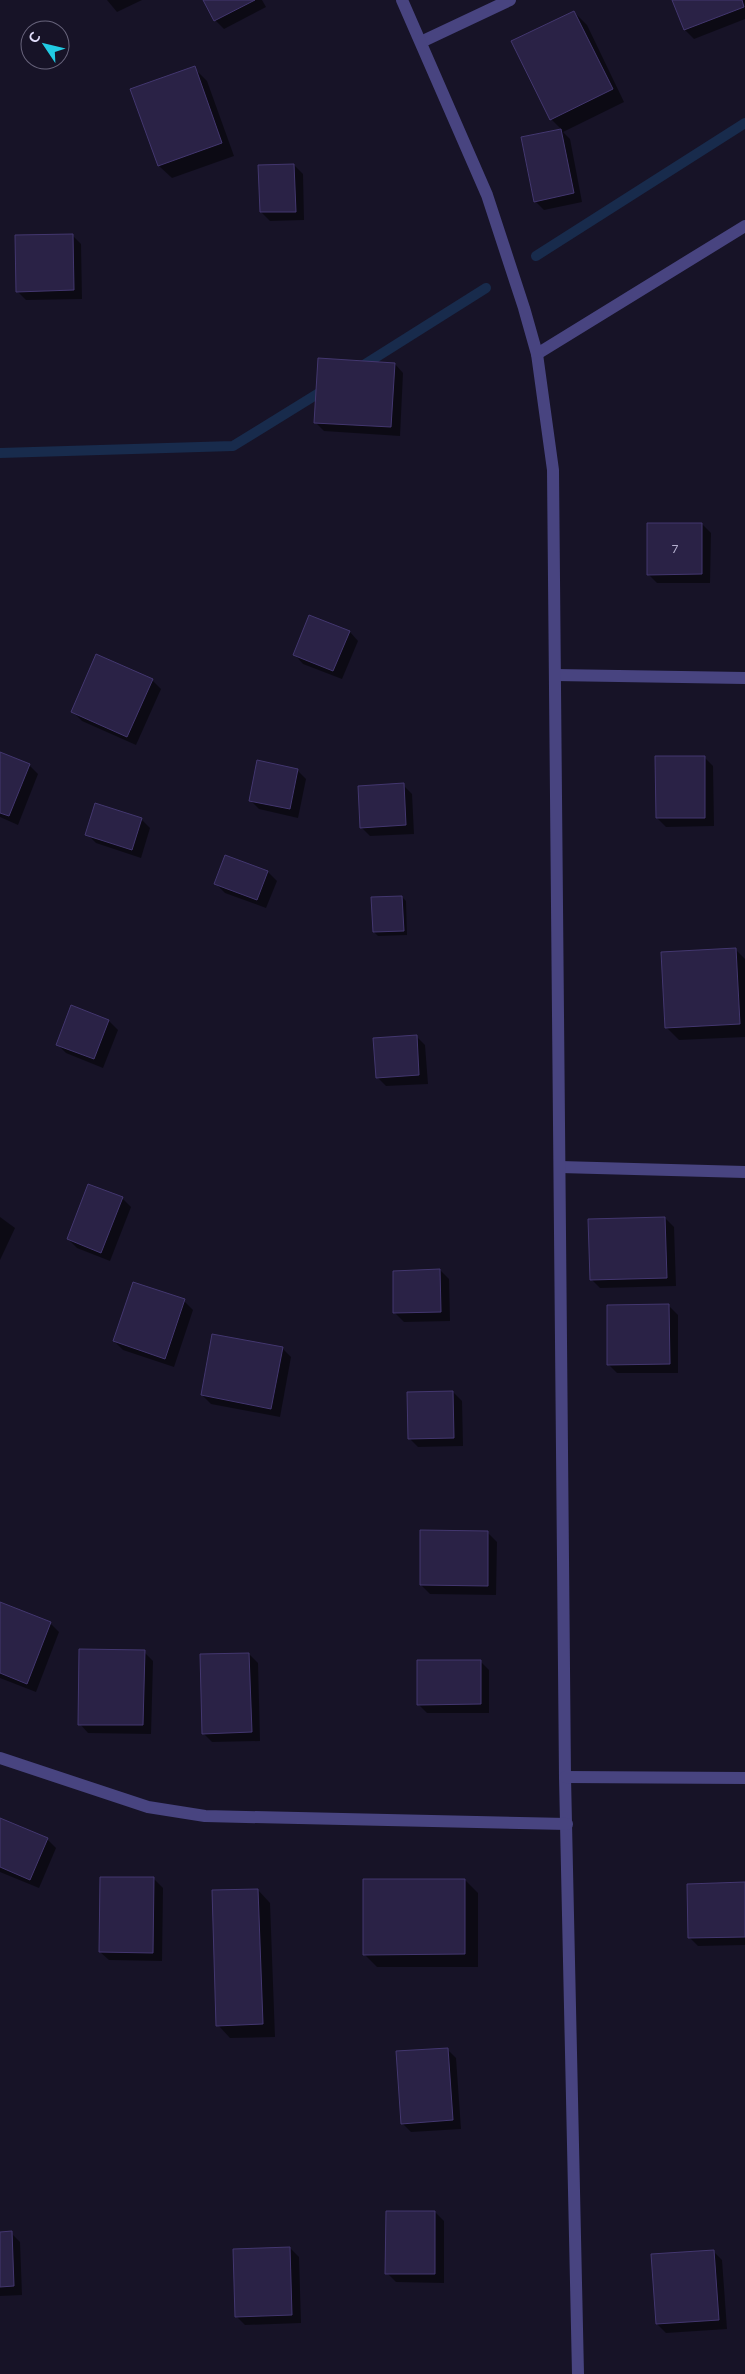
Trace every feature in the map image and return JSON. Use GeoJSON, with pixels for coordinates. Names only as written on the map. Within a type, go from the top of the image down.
{"type":"FeatureCollection","features":[{"type":"Feature","properties":{"kind":"street"},"geometry":{"type":"LineString","coordinates":[[402,0],[422,42],[487,195],[524,308],[537,354],[553,470],[565,1777],[578,2374]]}},
{"type":"Feature","properties":{"kind":"street"},"geometry":{"type":"LineString","coordinates":[[422,42],[510,0]]}},
{"type":"Feature","properties":{"kind":"street"},"geometry":{"type":"LineString","coordinates":[[537,354],[745,226]]}},
{"type":"Feature","properties":{"kind":"street"},"geometry":{"type":"LineString","coordinates":[[555,675],[745,678]]}},
{"type":"Feature","properties":{"kind":"street"},"geometry":{"type":"LineString","coordinates":[[560,1168],[745,1172]]}},
{"type":"Feature","properties":{"kind":"street"},"geometry":{"type":"LineString","coordinates":[[0,1758],[148,1807],[205,1816],[567,1824]]}},
{"type":"Feature","properties":{"kind":"street"},"geometry":{"type":"LineString","coordinates":[[565,1777],[745,1778]]}},
{"type":"Feature","properties":{"kind":"building"},"geometry":{"type":"Polygon","coordinates":[[[203,0],[255,0],[214,21],[203,0]]]}},
{"type":"Feature","properties":{"kind":"building"},"geometry":{"type":"Polygon","coordinates":[[[672,0],[742,0],[744,7],[684,30],[672,0]]]}},
{"type":"Feature","properties":{"kind":"building"},"geometry":{"type":"Polygon","coordinates":[[[574,11],[613,89],[550,120],[511,41],[574,11]]]}},
{"type":"Feature","properties":{"kind":"building"},"geometry":{"type":"Polygon","coordinates":[[[195,66],[222,143],[158,166],[130,89],[195,66]]]}},
{"type":"Feature","properties":{"kind":"building"},"geometry":{"type":"Polygon","coordinates":[[[561,129],[574,193],[534,202],[521,137],[561,129]]]}},
{"type":"Feature","properties":{"kind":"building"},"geometry":{"type":"Polygon","coordinates":[[[294,164],[296,212],[260,212],[258,165],[294,164]]]}},
{"type":"Feature","properties":{"kind":"building"},"geometry":{"type":"Polygon","coordinates":[[[73,234],[74,290],[16,292],[15,235],[73,234]]]}},
{"type":"Feature","properties":{"kind":"building"},"geometry":{"type":"Polygon","coordinates":[[[318,358],[395,363],[391,427],[314,423],[318,358]]]}},
{"type":"Feature","properties":{"kind":"building"},"geometry":{"type":"Polygon","coordinates":[[[647,523],[702,523],[702,574],[647,575],[647,523]]]}},
{"type":"Feature","properties":{"kind":"building"},"geometry":{"type":"Polygon","coordinates":[[[309,615],[350,631],[333,671],[293,655],[309,615]]]}},
{"type":"Feature","properties":{"kind":"building"},"geometry":{"type":"Polygon","coordinates":[[[96,654],[153,679],[127,737],[71,712],[96,654]]]}},
{"type":"Feature","properties":{"kind":"building"},"geometry":{"type":"Polygon","coordinates":[[[0,752],[30,764],[9,816],[0,813],[0,752]]]}},
{"type":"Feature","properties":{"kind":"building"},"geometry":{"type":"Polygon","coordinates":[[[655,756],[705,756],[705,818],[656,818],[655,756]]]}},
{"type":"Feature","properties":{"kind":"building"},"geometry":{"type":"Polygon","coordinates":[[[257,760],[298,769],[290,809],[249,801],[257,760]]]}},
{"type":"Feature","properties":{"kind":"building"},"geometry":{"type":"Polygon","coordinates":[[[404,783],[406,825],[360,828],[358,786],[404,783]]]}},
{"type":"Feature","properties":{"kind":"building"},"geometry":{"type":"Polygon","coordinates":[[[95,803],[142,818],[132,850],[85,835],[95,803]]]}},
{"type":"Feature","properties":{"kind":"building"},"geometry":{"type":"Polygon","coordinates":[[[225,855],[268,871],[257,900],[214,884],[225,855]]]}},
{"type":"Feature","properties":{"kind":"building"},"geometry":{"type":"Polygon","coordinates":[[[402,896],[404,931],[373,932],[371,897],[402,896]]]}},
{"type":"Feature","properties":{"kind":"building"},"geometry":{"type":"Polygon","coordinates":[[[736,948],[740,1024],[665,1028],[661,952],[736,948]]]}},
{"type":"Feature","properties":{"kind":"building"},"geometry":{"type":"Polygon","coordinates":[[[71,1005],[109,1020],[94,1059],[56,1045],[71,1005]]]}},
{"type":"Feature","properties":{"kind":"building"},"geometry":{"type":"Polygon","coordinates":[[[417,1035],[419,1075],[376,1078],[373,1038],[417,1035]]]}},
{"type":"Feature","properties":{"kind":"building"},"geometry":{"type":"Polygon","coordinates":[[[88,1184],[123,1197],[101,1253],[67,1239],[88,1184]]]}},
{"type":"Feature","properties":{"kind":"building"},"geometry":{"type":"Polygon","coordinates":[[[665,1217],[667,1278],[590,1280],[588,1219],[665,1217]]]}},
{"type":"Feature","properties":{"kind":"building"},"geometry":{"type":"Polygon","coordinates":[[[440,1269],[441,1312],[393,1313],[393,1271],[440,1269]]]}},
{"type":"Feature","properties":{"kind":"building"},"geometry":{"type":"Polygon","coordinates":[[[133,1282],[185,1299],[165,1359],[113,1341],[133,1282]]]}},
{"type":"Feature","properties":{"kind":"building"},"geometry":{"type":"Polygon","coordinates":[[[669,1304],[670,1364],[607,1365],[607,1305],[669,1304]]]}},
{"type":"Feature","properties":{"kind":"building"},"geometry":{"type":"Polygon","coordinates":[[[212,1334],[283,1347],[271,1409],[201,1395],[212,1334]]]}},
{"type":"Feature","properties":{"kind":"building"},"geometry":{"type":"Polygon","coordinates":[[[453,1391],[454,1438],[408,1439],[407,1392],[453,1391]]]}},
{"type":"Feature","properties":{"kind":"building"},"geometry":{"type":"Polygon","coordinates":[[[420,1530],[488,1531],[488,1586],[420,1585],[420,1530]]]}},
{"type":"Feature","properties":{"kind":"building"},"geometry":{"type":"Polygon","coordinates":[[[0,1602],[51,1622],[27,1684],[0,1673],[0,1602]]]}},
{"type":"Feature","properties":{"kind":"building"},"geometry":{"type":"Polygon","coordinates":[[[79,1649],[145,1650],[143,1725],[78,1725],[79,1649]]]}},
{"type":"Feature","properties":{"kind":"building"},"geometry":{"type":"Polygon","coordinates":[[[249,1653],[252,1732],[202,1734],[200,1654],[249,1653]]]}},
{"type":"Feature","properties":{"kind":"building"},"geometry":{"type":"Polygon","coordinates":[[[417,1660],[481,1660],[481,1704],[417,1705],[417,1660]]]}},
{"type":"Feature","properties":{"kind":"building"},"geometry":{"type":"Polygon","coordinates":[[[0,1818],[48,1838],[30,1880],[0,1867],[0,1818]]]}},
{"type":"Feature","properties":{"kind":"building"},"geometry":{"type":"Polygon","coordinates":[[[100,1877],[154,1877],[153,1953],[99,1952],[100,1877]]]}},
{"type":"Feature","properties":{"kind":"building"},"geometry":{"type":"Polygon","coordinates":[[[363,1879],[465,1879],[465,1954],[363,1955],[363,1879]]]}},
{"type":"Feature","properties":{"kind":"building"},"geometry":{"type":"Polygon","coordinates":[[[745,1882],[745,1937],[688,1938],[687,1884],[745,1882]]]}},
{"type":"Feature","properties":{"kind":"building"},"geometry":{"type":"Polygon","coordinates":[[[258,1889],[263,2024],[216,2026],[212,1890],[258,1889]]]}},
{"type":"Feature","properties":{"kind":"building"},"geometry":{"type":"Polygon","coordinates":[[[448,2048],[453,2120],[401,2124],[396,2051],[448,2048]]]}},
{"type":"Feature","properties":{"kind":"building"},"geometry":{"type":"Polygon","coordinates":[[[386,2211],[435,2211],[435,2274],[385,2274],[386,2211]]]}},
{"type":"Feature","properties":{"kind":"building"},"geometry":{"type":"Polygon","coordinates":[[[12,2231],[14,2286],[0,2287],[0,2232],[12,2231]]]}},
{"type":"Feature","properties":{"kind":"building"},"geometry":{"type":"Polygon","coordinates":[[[290,2247],[292,2315],[235,2317],[233,2249],[290,2247]]]}},
{"type":"Feature","properties":{"kind":"building"},"geometry":{"type":"Polygon","coordinates":[[[714,2250],[719,2320],[656,2324],[651,2254],[714,2250]]]}},
{"type":"Feature","properties":{"kind":"waterway"},"geometry":{"type":"LineString","coordinates":[[536,256],[745,123]]}},
{"type":"Feature","properties":{"kind":"waterway"},"geometry":{"type":"LineString","coordinates":[[359,368],[486,288]]}},
{"type":"Feature","properties":{"kind":"waterway"},"geometry":{"type":"LineString","coordinates":[[0,453],[233,446],[327,388]]}}]}
